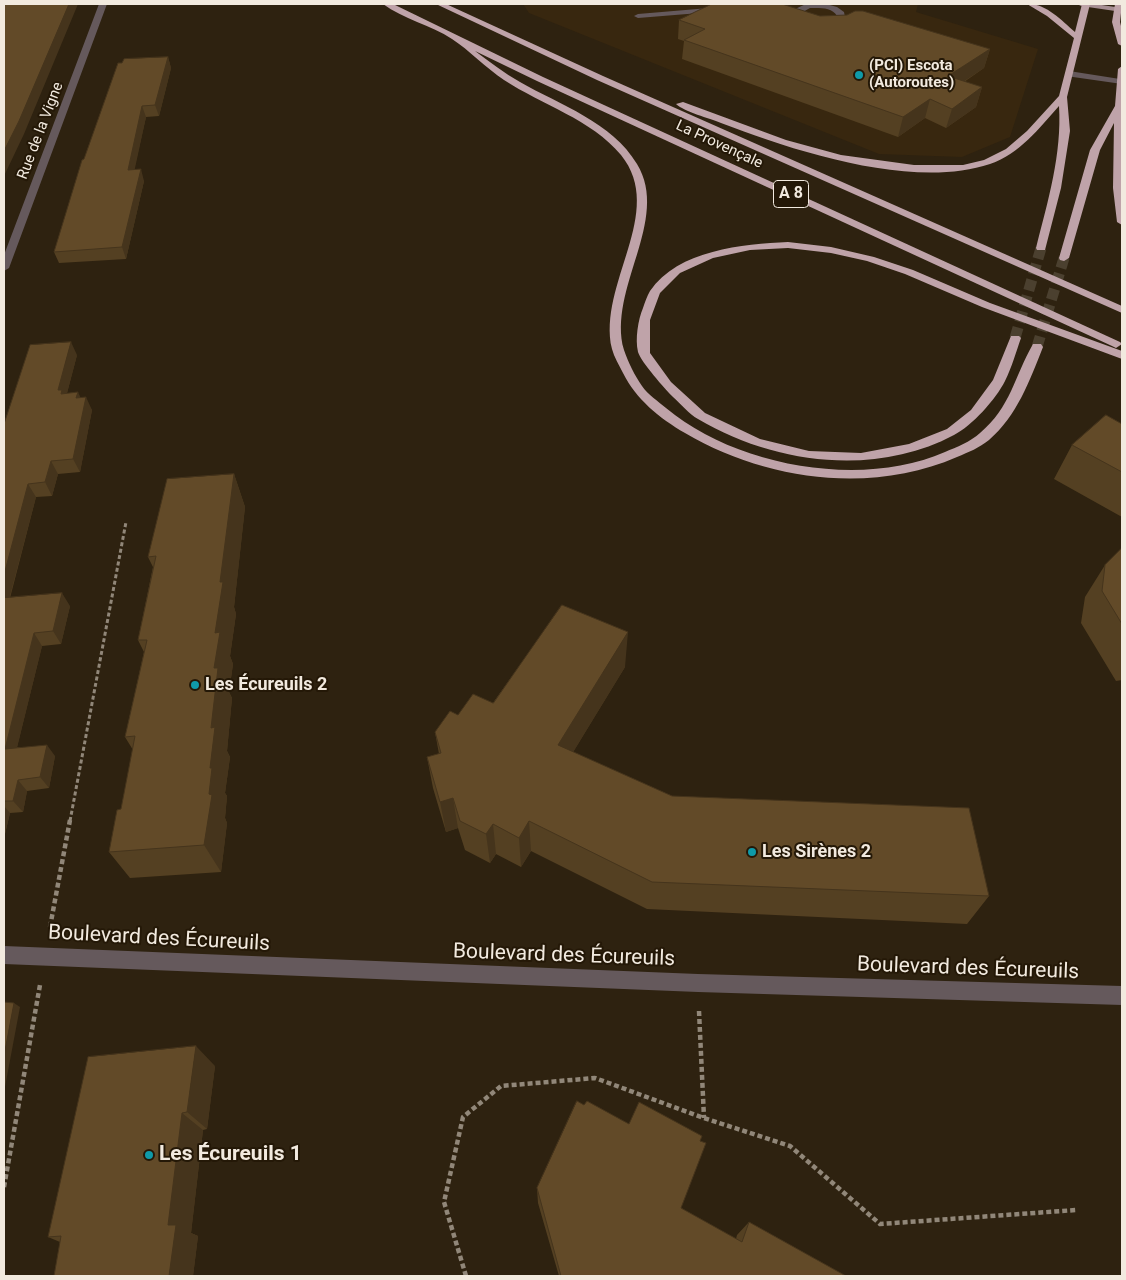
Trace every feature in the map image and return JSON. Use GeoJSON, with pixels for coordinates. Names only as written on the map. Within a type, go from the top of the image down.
{"type":"FeatureCollection","features":[{"type":"Feature","properties":{"kind":"highway","name":"La Provençale"},"geometry":{"type":"LineString","coordinates":[[387,4],[460,41],[1122,347]]}},
{"type":"Feature","properties":{"kind":"highway","name":"La Provençale"},"geometry":{"type":"LineString","coordinates":[[440,4],[600,78],[1122,310]]}},
{"type":"Feature","properties":{"kind":"highway"},"geometry":{"type":"LineString","coordinates":[[1031,4],[1050,14],[1078,38]]}},
{"type":"Feature","properties":{"kind":"highway"},"geometry":{"type":"LineString","coordinates":[[1042,248],[1056,188],[1065,131],[1063,97],[1078,38],[1084,4]]}},
{"type":"Feature","properties":{"kind":"highway"},"geometry":{"type":"LineString","coordinates":[[1120,8],[1116,22],[1122,44]]}},
{"type":"Feature","properties":{"kind":"highway"},"geometry":{"type":"LineString","coordinates":[[460,41],[509,79],[601,133],[632,164],[642,191],[642,209],[638,229],[620,288],[616,318],[618,350],[640,391],[682,427],[746,457],[806,472],[869,474],[930,464],[972,446],[1000,422],[1023,384],[1037,347]]}},
{"type":"Feature","properties":{"kind":"highway"},"geometry":{"type":"LineString","coordinates":[[1122,69],[1118,108],[1117,195],[1122,222]]}},
{"type":"Feature","properties":{"kind":"highway"},"geometry":{"type":"LineString","coordinates":[[600,78],[662,97],[819,153],[875,164],[920,168],[965,167],[993,159],[1009,151],[1063,97]]}},
{"type":"Feature","properties":{"kind":"highway"},"geometry":{"type":"LineString","coordinates":[[1064,258],[1095,150],[1118,108]]}},
{"type":"Feature","properties":{"kind":"highway"},"geometry":{"type":"LineString","coordinates":[[1015,338],[999,381],[976,413],[952,432],[911,448],[861,457],[809,455],[756,442],[701,416],[667,385],[644,353],[644,320],[656,292],[676,271],[710,256],[750,248],[788,245],[831,250],[870,259],[901,269],[986,305],[1122,356]]}},
{"type":"Feature","properties":{"kind":"main road"},"geometry":{"type":"LineString","coordinates":[[1084,4],[1120,8]]}},
{"type":"Feature","properties":{"kind":"street","name":"Rue de la Vigne"},"geometry":{"type":"LineString","coordinates":[[4,268],[103,4]]}},
{"type":"Feature","properties":{"kind":"street"},"geometry":{"type":"LineString","coordinates":[[814,5],[834,9],[841,14],[841,17],[833,22],[818,23],[804,20],[794,11],[814,5]]}},
{"type":"Feature","properties":{"kind":"street"},"geometry":{"type":"LineString","coordinates":[[638,16],[728,9]]}},
{"type":"Feature","properties":{"kind":"street"},"geometry":{"type":"LineString","coordinates":[[1068,74],[1120,82]]}},
{"type":"Feature","properties":{"kind":"street","name":"Boulevard des Écureuils"},"geometry":{"type":"LineString","coordinates":[[4,955],[698,983],[1122,996]]}},
{"type":"Feature","properties":{"kind":"path"},"geometry":{"type":"LineString","coordinates":[[4,1187],[126,522]]}},
{"type":"Feature","properties":{"kind":"path"},"geometry":{"type":"LineString","coordinates":[[698,983],[704,1118]]}},
{"type":"Feature","properties":{"kind":"path"},"geometry":{"type":"LineString","coordinates":[[466,1276],[444,1202],[463,1117],[501,1086],[595,1078],[704,1118],[790,1146],[880,1224],[1076,1210]]}},
{"type":"Feature","properties":{"kind":"shaded area"},"geometry":{"type":"Polygon","coordinates":[[[523,4],[918,4],[916,12],[1038,49],[1010,137],[962,157],[879,154],[529,13],[523,4]]]}},
{"type":"Feature","properties":{"kind":"building"},"geometry":{"type":"Polygon","coordinates":[[[4,4],[69,4],[19,121],[4,151],[4,4]]]}},
{"type":"Feature","properties":{"kind":"building"},"geometry":{"type":"Polygon","coordinates":[[[712,4],[782,4],[820,16],[847,15],[855,11],[863,11],[990,49],[948,76],[982,87],[952,109],[930,99],[903,117],[684,40],[705,29],[679,20],[712,4]]]}},
{"type":"Feature","properties":{"kind":"building"},"geometry":{"type":"Polygon","coordinates":[[[168,57],[155,105],[142,106],[128,170],[141,169],[122,247],[54,252],[82,160],[84,159],[118,63],[122,63],[124,59],[168,57]]]}},
{"type":"Feature","properties":{"kind":"building"},"geometry":{"type":"Polygon","coordinates":[[[71,342],[58,390],[62,390],[61,394],[78,392],[76,398],[86,397],[73,459],[51,461],[45,482],[28,484],[4,575],[4,424],[30,345],[71,342]]]}},
{"type":"Feature","properties":{"kind":"building"},"geometry":{"type":"Polygon","coordinates":[[[1106,415],[1122,424],[1122,472],[1072,445],[1106,415]]]}},
{"type":"Feature","properties":{"kind":"building","name":"Les Écureuils 2"},"geometry":{"type":"Polygon","coordinates":[[[234,474],[220,582],[223,582],[215,633],[220,632],[214,668],[218,668],[211,728],[215,727],[210,768],[212,768],[209,794],[212,795],[204,845],[109,852],[117,810],[121,809],[135,736],[125,737],[147,640],[138,640],[156,556],[148,557],[167,479],[234,474]]]}},
{"type":"Feature","properties":{"kind":"building"},"geometry":{"type":"Polygon","coordinates":[[[1122,548],[1122,624],[1102,591],[1105,565],[1122,548]]]}},
{"type":"Feature","properties":{"kind":"building"},"geometry":{"type":"Polygon","coordinates":[[[62,593],[53,631],[34,633],[5,749],[47,745],[40,777],[18,780],[13,801],[4,801],[4,598],[62,593]]]}},
{"type":"Feature","properties":{"kind":"building"},"geometry":{"type":"Polygon","coordinates":[[[562,605],[628,632],[558,745],[672,796],[969,808],[989,896],[652,882],[529,821],[519,838],[493,824],[486,834],[460,821],[453,798],[440,802],[427,757],[441,753],[435,732],[450,711],[458,715],[473,694],[493,703],[562,605]]]}},
{"type":"Feature","properties":{"kind":"building"},"geometry":{"type":"Polygon","coordinates":[[[4,1002],[14,1003],[4,1056],[4,1002]]]}},
{"type":"Feature","properties":{"kind":"building","name":"Les Écureuils 1"},"geometry":{"type":"Polygon","coordinates":[[[196,1046],[187,1112],[182,1113],[168,1225],[176,1225],[169,1276],[54,1276],[61,1236],[48,1237],[88,1057],[196,1046]]]}},
{"type":"Feature","properties":{"kind":"building"},"geometry":{"type":"Polygon","coordinates":[[[577,1101],[584,1105],[587,1101],[629,1124],[639,1102],[702,1136],[700,1141],[706,1143],[681,1208],[742,1242],[749,1222],[846,1276],[561,1276],[537,1188],[577,1101]]]}},
{"type":"Feature","properties":{"kind":"tunnel"},"geometry":{"type":"LineString","coordinates":[[1015,338],[1041,248]]}},
{"type":"Feature","properties":{"kind":"tunnel"},"geometry":{"type":"LineString","coordinates":[[1037,347],[1064,258]]}},
{"type":"Feature","properties":{"kind":"place","name":"(PCI) Escota (Autoroutes)"},"geometry":{"type":"Point","coordinates":[859,75]}},
{"type":"Feature","properties":{"kind":"place","name":"Les Écureuils 2"},"geometry":{"type":"Point","coordinates":[195,685]}},
{"type":"Feature","properties":{"kind":"place","name":"Les Sirènes 2"},"geometry":{"type":"Point","coordinates":[752,852]}},
{"type":"Feature","properties":{"kind":"place","name":"Les Écureuils 1"},"geometry":{"type":"Point","coordinates":[149,1155]}}]}
